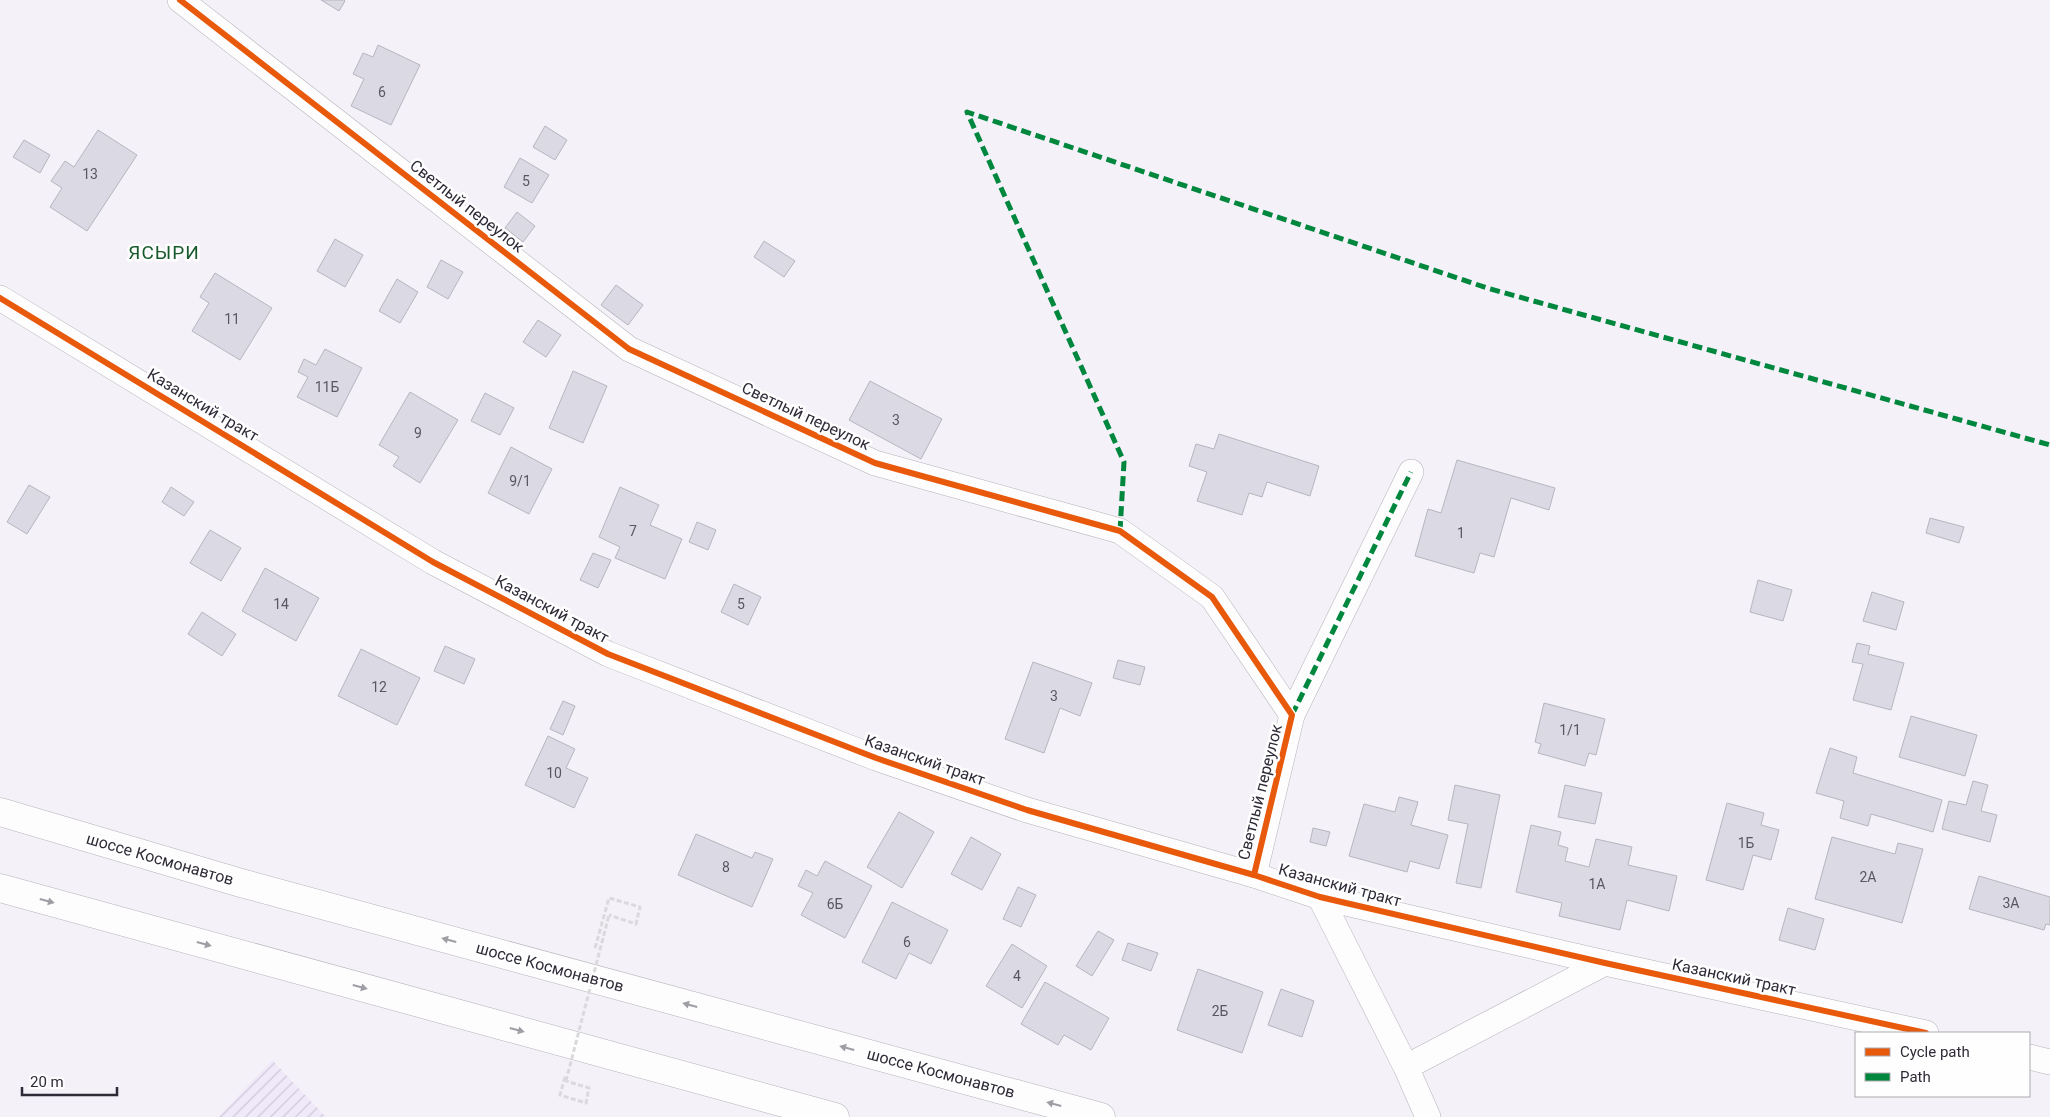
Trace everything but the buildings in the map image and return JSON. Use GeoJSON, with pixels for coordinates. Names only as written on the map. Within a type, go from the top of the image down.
{"type":"FeatureCollection","features":[{"type":"Feature","properties":{"kind":"main road","name":"шоссе Космонавтов"},"geometry":{"type":"LineString","coordinates":[[0,812],[241,883],[1102,1117]]}},
{"type":"Feature","properties":{"kind":"main road"},"geometry":{"type":"LineString","coordinates":[[0,888],[835,1117]]}},
{"type":"Feature","properties":{"kind":"street","name":"Светлый переулок"},"geometry":{"type":"LineString","coordinates":[[180,0],[630,349],[875,463],[1120,531],[1212,597],[1292,715]]}},
{"type":"Feature","properties":{"kind":"street","name":"Казанский тракт"},"geometry":{"type":"LineString","coordinates":[[0,298],[433,562],[608,654],[876,758],[1028,810],[1254,875],[1320,897],[1604,963],[1921,1032]]}},
{"type":"Feature","properties":{"kind":"street","name":"Светлый переулок"},"geometry":{"type":"LineString","coordinates":[[1254,875],[1292,715],[1411,472]]}},
{"type":"Feature","properties":{"kind":"street","name":"Казанский тракт"},"geometry":{"type":"LineString","coordinates":[[1320,897],[1406,1067],[1428,1117]]}},
{"type":"Feature","properties":{"kind":"street"},"geometry":{"type":"LineString","coordinates":[[1406,1067],[1604,963]]}},
{"type":"Feature","properties":{"kind":"street"},"geometry":{"type":"LineString","coordinates":[[2030,1057],[2050,1062]]}},
{"type":"Feature","properties":{"kind":"path"},"geometry":{"type":"LineString","coordinates":[[565,1079],[589,1088],[586,1103],[560,1095],[609,915],[636,924],[640,907],[608,898],[592,960]]}},
{"type":"Feature","properties":{"kind":"shaded area"},"geometry":{"type":"Polygon","coordinates":[[[272,1060],[326,1117],[218,1117],[272,1060]]]}},
{"type":"Feature","properties":{"kind":"marked path"},"geometry":{"type":"LineString","coordinates":[[1120,531],[1124,462],[967,112],[1487,288],[2050,445]]}},
{"type":"Feature","properties":{"kind":"marked path"},"geometry":{"type":"LineString","coordinates":[[1292,715],[1411,472]]}},
{"type":"Feature","properties":{"kind":"cycle path"},"geometry":{"type":"LineString","coordinates":[[180,0],[629,349],[875,463],[1120,531],[1212,597],[1292,715],[1254,875]]}},
{"type":"Feature","properties":{"kind":"cycle path"},"geometry":{"type":"LineString","coordinates":[[0,298],[433,562],[608,654],[876,758],[1027,810],[1254,875],[1320,897],[1605,963],[1921,1032]]}},
{"type":"Feature","properties":{"kind":"district","name":"ЯСЫРИ"},"geometry":{"type":"Point","coordinates":[164,252]}}]}
